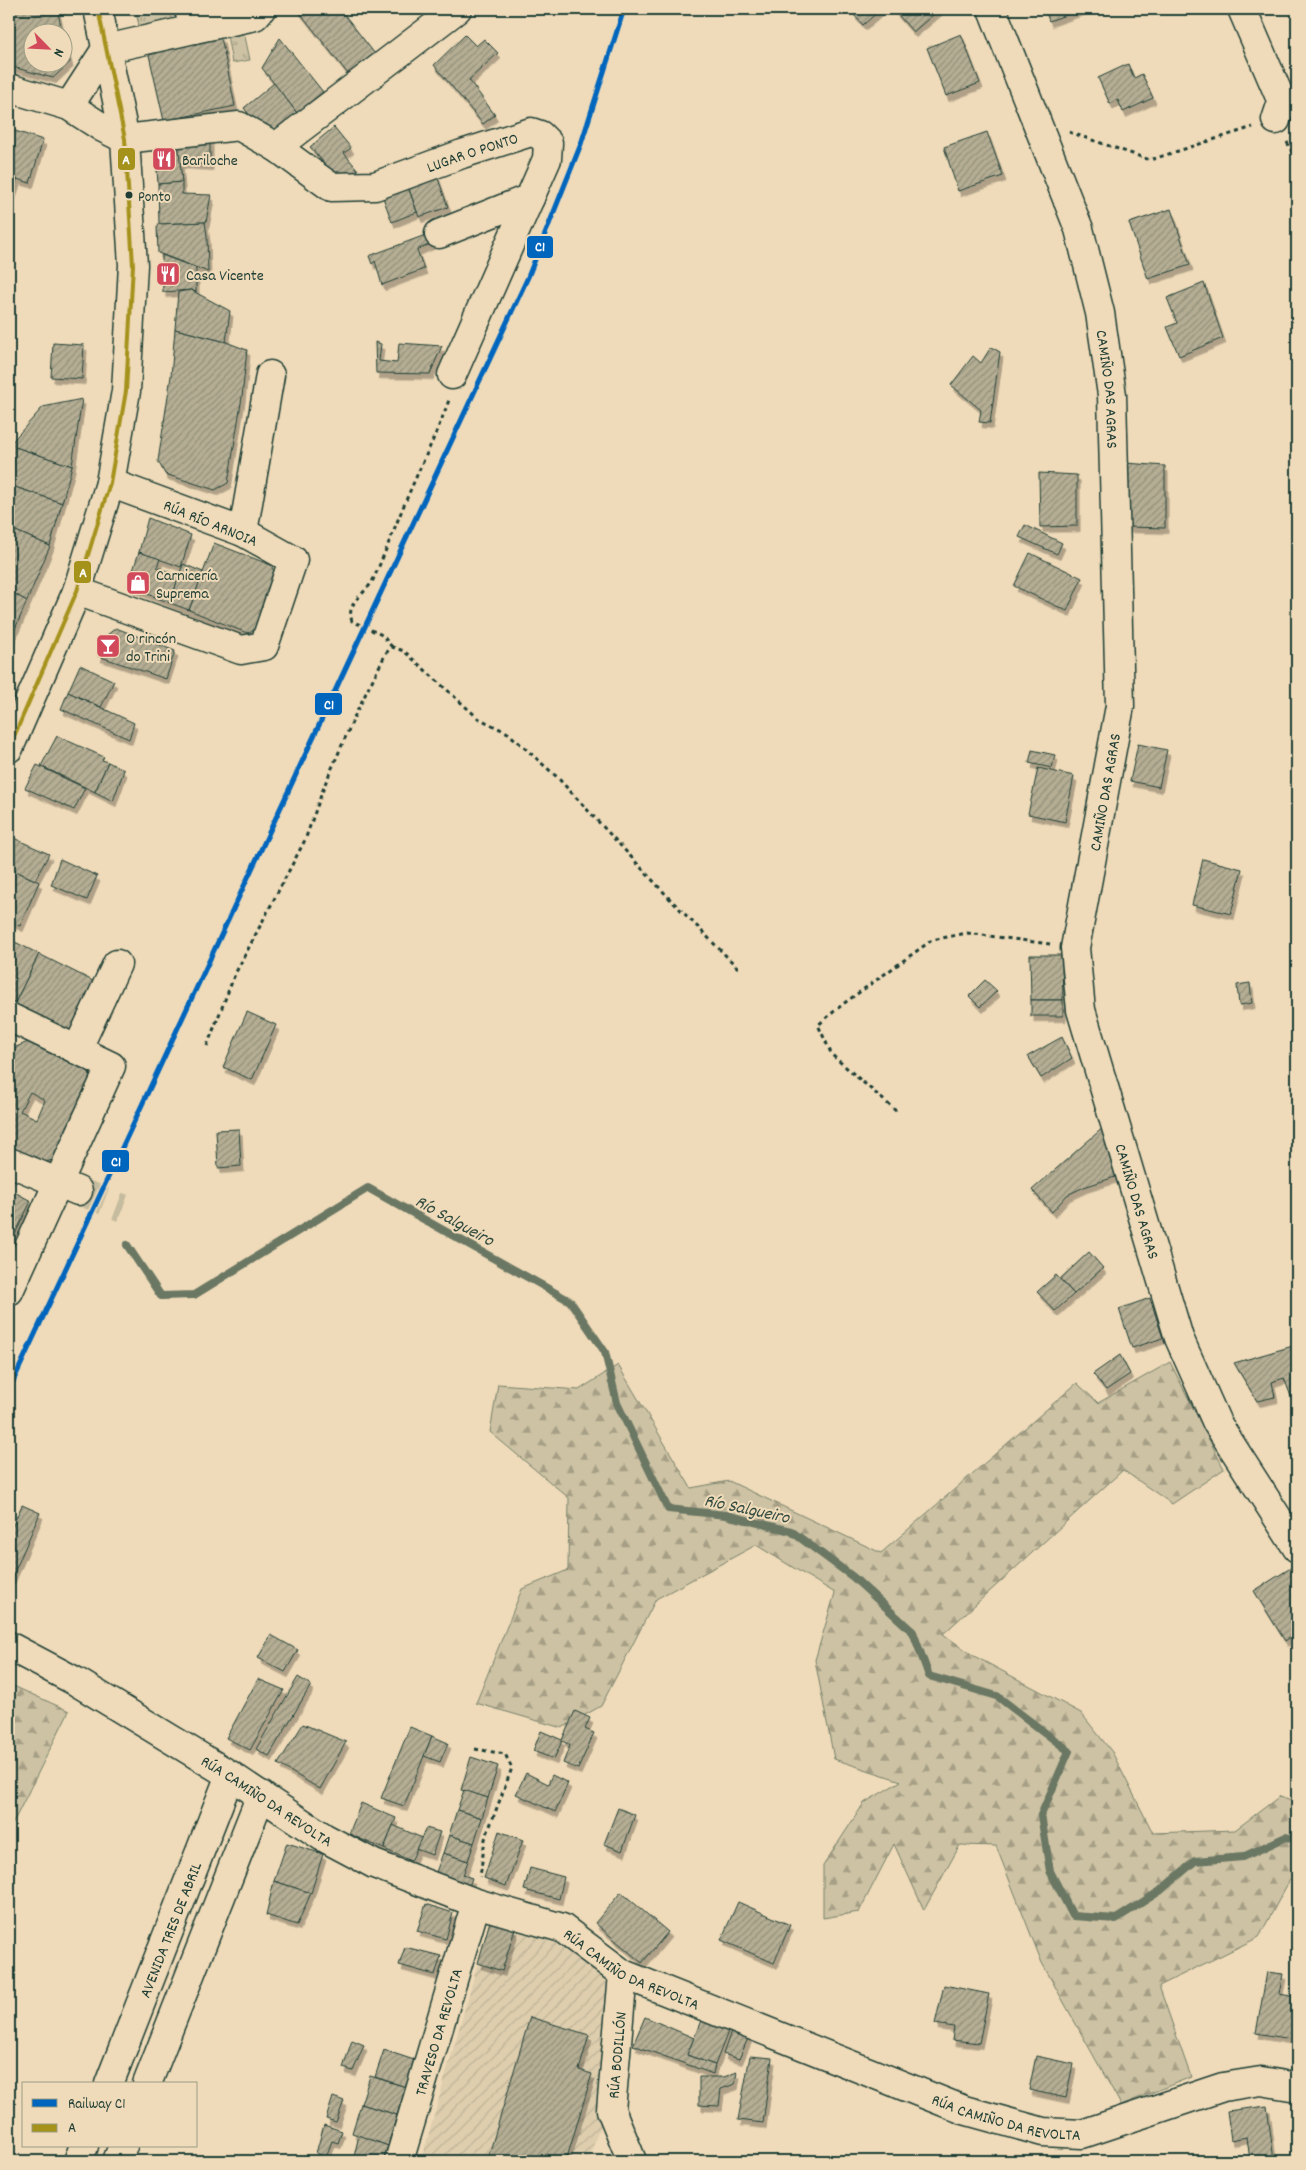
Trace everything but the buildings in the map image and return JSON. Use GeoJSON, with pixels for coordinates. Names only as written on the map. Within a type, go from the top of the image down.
{"type":"FeatureCollection","features":[{"type":"Feature","properties":{"kind":"street"},"geometry":{"type":"LineString","coordinates":[[9,748],[77,591],[110,483],[126,391],[133,265],[125,139],[98,9]]}},
{"type":"Feature","properties":{"kind":"street"},"geometry":{"type":"LineString","coordinates":[[69,106],[106,49],[191,19],[255,16],[261,9]]}},
{"type":"Feature","properties":{"kind":"street"},"geometry":{"type":"LineString","coordinates":[[276,146],[457,9]]}},
{"type":"Feature","properties":{"kind":"street","name":"CAMIÑO DAS AGRAS"},"geometry":{"type":"LineString","coordinates":[[992,9],[1079,229],[1100,313],[1112,396],[1120,706],[1075,948],[1081,1010],[1179,1338],[1217,1423],[1297,1548]]}},
{"type":"Feature","properties":{"kind":"street"},"geometry":{"type":"LineString","coordinates":[[1242,9],[1282,102],[1276,120]]}},
{"type":"Feature","properties":{"kind":"street"},"geometry":{"type":"LineString","coordinates":[[9,88],[69,106],[103,128],[125,139]]}},
{"type":"Feature","properties":{"kind":"street","name":"LUGAR O PONTO"},"geometry":{"type":"LineString","coordinates":[[125,139],[239,126],[276,146],[331,187],[375,186],[462,154],[531,132],[540,135],[548,143],[547,159],[452,376]]}},
{"type":"Feature","properties":{"kind":"street"},"geometry":{"type":"LineString","coordinates":[[439,234],[530,198]]}},
{"type":"Feature","properties":{"kind":"street"},"geometry":{"type":"LineString","coordinates":[[243,532],[270,375]]}},
{"type":"Feature","properties":{"kind":"street","name":"RÚA RÍO ARNOIA"},"geometry":{"type":"LineString","coordinates":[[77,591],[241,650],[264,646],[293,560],[243,532],[110,483]]}},
{"type":"Feature","properties":{"kind":"street"},"geometry":{"type":"LineString","coordinates":[[77,1050],[117,964]]}},
{"type":"Feature","properties":{"kind":"street"},"geometry":{"type":"LineString","coordinates":[[9,1291],[61,1191],[111,1066],[77,1050],[11,1024]]}},
{"type":"Feature","properties":{"kind":"street"},"geometry":{"type":"LineString","coordinates":[[9,1162],[61,1191]]}},
{"type":"Feature","properties":{"kind":"street"},"geometry":{"type":"LineString","coordinates":[[9,1179],[61,1191]]}},
{"type":"Feature","properties":{"kind":"street","name":"RÚA CAMIÑO DA REVOLTA"},"geometry":{"type":"LineString","coordinates":[[9,1646],[77,1682],[230,1775],[323,1837],[374,1864],[476,1903],[562,1928],[623,1974],[964,2110],[1043,2132],[1082,2134],[1223,2087],[1261,2081],[1297,2087]]}},
{"type":"Feature","properties":{"kind":"street","name":"AVENIDA TRES DE ABRIL"},"geometry":{"type":"LineString","coordinates":[[110,2082],[230,1775]]}},
{"type":"Feature","properties":{"kind":"street"},"geometry":{"type":"LineString","coordinates":[[148,2082],[261,1795]]}},
{"type":"Feature","properties":{"kind":"street","name":"TRAVESO DA REVOLTA"},"geometry":{"type":"LineString","coordinates":[[399,2161],[476,1903]]}},
{"type":"Feature","properties":{"kind":"street","name":"RÚA BODILLÓN"},"geometry":{"type":"LineString","coordinates":[[623,1974],[611,2110],[632,2161]]}},
{"type":"Feature","properties":{"kind":"street"},"geometry":{"type":"LineString","coordinates":[[78,2161],[83,2148]]}},
{"type":"Feature","properties":{"kind":"street"},"geometry":{"type":"LineString","coordinates":[[117,2161],[122,2148]]}},
{"type":"Feature","properties":{"kind":"path"},"geometry":{"type":"LineString","coordinates":[[1036,120],[1150,160],[1276,120],[1297,162]]}},
{"type":"Feature","properties":{"kind":"path"},"geometry":{"type":"LineString","coordinates":[[452,376],[453,386],[437,433],[371,583],[355,600],[350,615],[352,621],[382,635],[392,647],[404,650],[478,718],[508,733],[557,777],[670,899],[739,968]]}},
{"type":"Feature","properties":{"kind":"path"},"geometry":{"type":"LineString","coordinates":[[207,1046],[235,974],[305,840],[324,784],[356,713],[386,653],[392,647]]}},
{"type":"Feature","properties":{"kind":"path"},"geometry":{"type":"LineString","coordinates":[[896,1110],[832,1055],[818,1025],[843,1004],[932,940],[967,933],[1075,948]]}},
{"type":"Feature","properties":{"kind":"path"},"geometry":{"type":"LineString","coordinates":[[475,1749],[505,1754],[512,1768],[485,1839],[476,1903]]}},
{"type":"Feature","properties":{"kind":"shaded area"},"geometry":{"type":"Polygon","coordinates":[[[490,1921],[552,1941],[606,1974],[609,1997],[604,2115],[588,2161],[421,2161],[490,1921]]]}},
{"type":"Feature","properties":{"kind":"green space"},"geometry":{"type":"Polygon","coordinates":[[[135,9],[173,9],[177,25],[141,33],[135,9]]]}},
{"type":"Feature","properties":{"kind":"green space"},"geometry":{"type":"Polygon","coordinates":[[[244,32],[250,60],[232,63],[227,35],[244,32]]]}},
{"type":"Feature","properties":{"kind":"green space"},"geometry":{"type":"Polygon","coordinates":[[[1170,1362],[1224,1469],[1172,1504],[1123,1470],[943,1634],[974,1656],[1081,1713],[1112,1752],[1153,1833],[1235,1830],[1280,1796],[1297,1802],[1297,1871],[1294,1872],[1259,1937],[1159,1986],[1191,2077],[1121,2105],[1042,1963],[996,1846],[960,1845],[924,1910],[894,1844],[859,1912],[823,1918],[823,1866],[864,1803],[901,1781],[834,1759],[815,1660],[835,1593],[756,1545],[656,1599],[601,1706],[562,1728],[476,1703],[522,1589],[568,1570],[569,1498],[490,1432],[498,1384],[579,1390],[618,1365],[691,1488],[729,1481],[881,1553],[1077,1383],[1098,1403],[1170,1362]]]}},
{"type":"Feature","properties":{"kind":"green space"},"geometry":{"type":"Polygon","coordinates":[[[9,1684],[69,1711],[9,1831],[9,1684]]]}},
{"type":"Feature","properties":{"kind":"waterway","name":"Río Salgueiro"},"geometry":{"type":"LineString","coordinates":[[127,1245],[161,1296],[194,1295],[368,1188],[570,1301],[605,1352],[617,1403],[668,1509],[726,1515],[791,1531],[853,1577],[913,1632],[929,1676],[997,1696],[1069,1751],[1041,1815],[1050,1871],[1073,1916],[1116,1919],[1160,1891],[1195,1861],[1243,1857],[1286,1837],[1297,1840]]}},
{"type":"Feature","properties":{"kind":"tunnel"},"geometry":{"type":"LineString","coordinates":[[78,1191],[123,1208]]}},
{"type":"Feature","properties":{"kind":"rail line","name":"C1"},"geometry":{"type":"LineString","coordinates":[[9,1390],[528,277],[581,144],[624,9]]}},
{"type":"Feature","properties":{"kind":"transit line","name":"A"},"geometry":{"type":"LineString","coordinates":[[9,748],[77,591],[110,483],[126,391],[133,265],[125,139],[98,9]]}},
{"type":"Feature","properties":{"kind":"place","name":"Bariloche"},"geometry":{"type":"Point","coordinates":[164,159]}},
{"type":"Feature","properties":{"kind":"place","name":"Ponto"},"geometry":{"type":"Point","coordinates":[129,195]}},
{"type":"Feature","properties":{"kind":"place","name":"Casa Vicente"},"geometry":{"type":"Point","coordinates":[168,274]}},
{"type":"Feature","properties":{"kind":"place","name":"Carnicería Suprema"},"geometry":{"type":"Point","coordinates":[138,583]}},
{"type":"Feature","properties":{"kind":"place","name":"O rincón do Trini"},"geometry":{"type":"Point","coordinates":[108,646]}}]}
